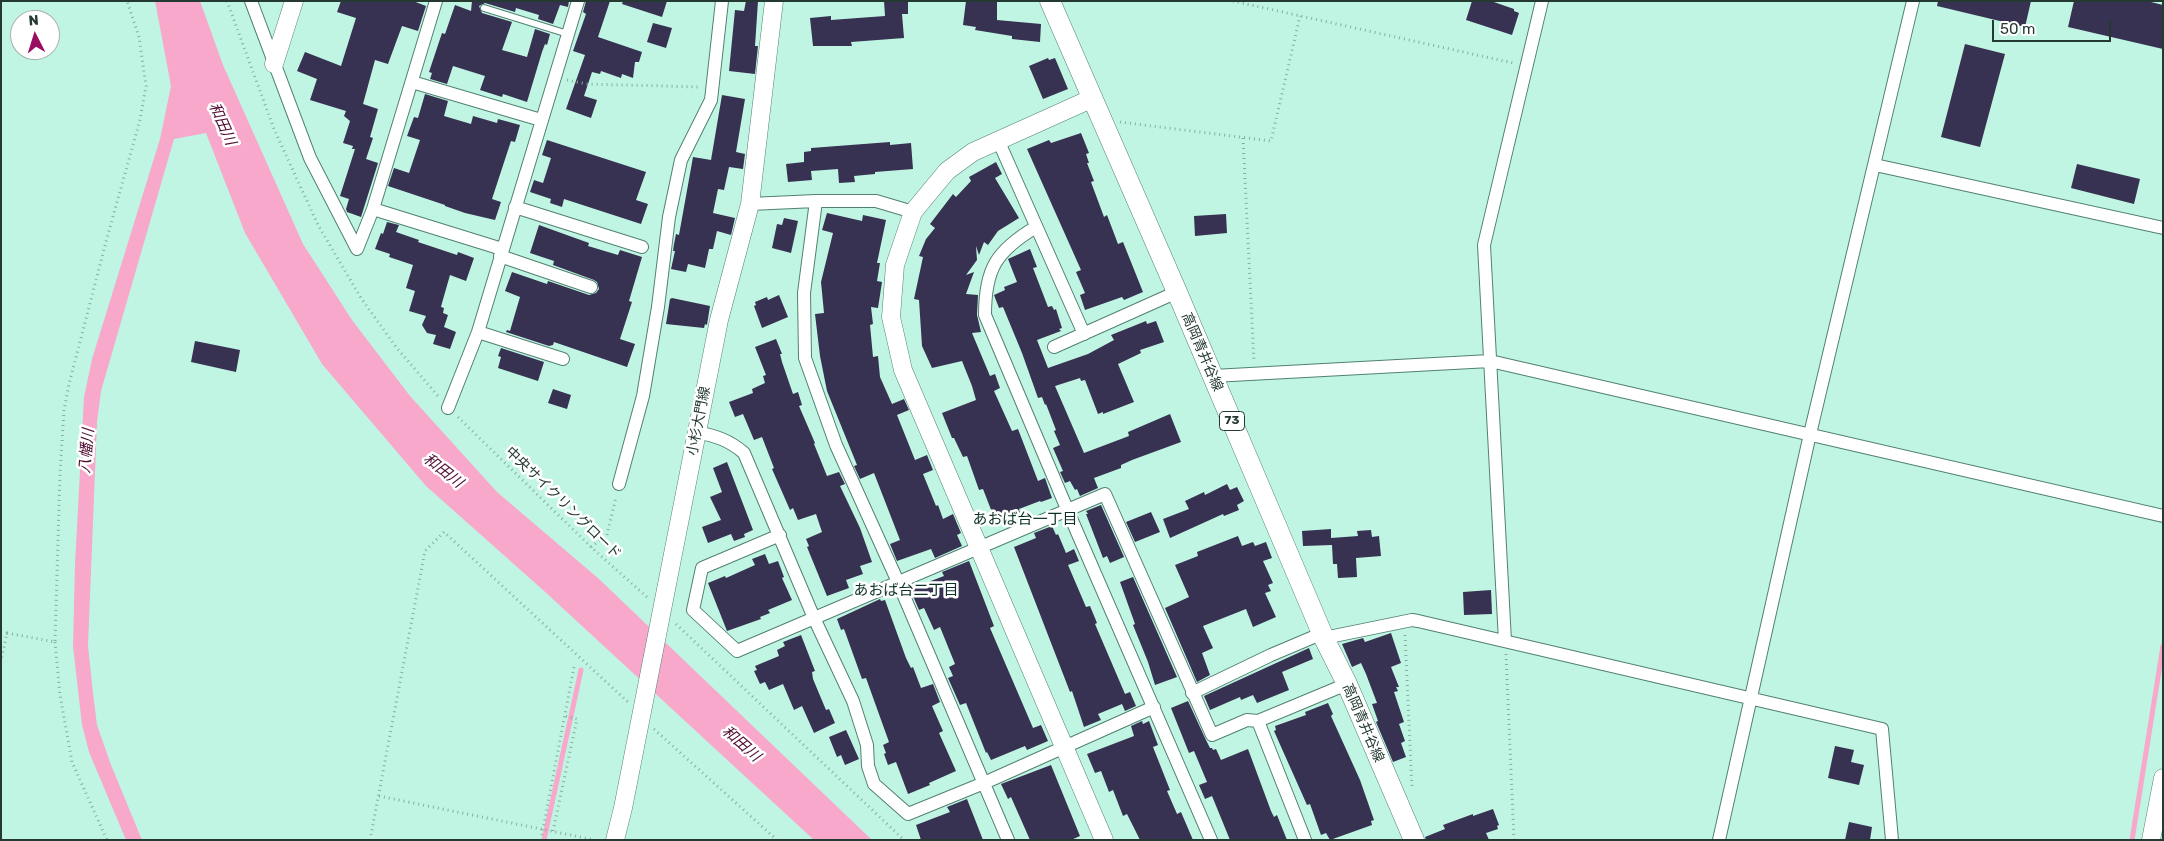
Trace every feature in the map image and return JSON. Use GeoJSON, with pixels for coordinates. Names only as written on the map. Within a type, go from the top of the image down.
{"type":"FeatureCollection","features":[{"type":"Feature","properties":{"kind":"main road","name":"高岡青井谷線"},"geometry":{"type":"LineString","coordinates":[[1050,1],[1177,292],[1323,635],[1347,684],[1409,838]]}},
{"type":"Feature","properties":{"kind":"street"},"geometry":{"type":"LineString","coordinates":[[251,1],[310,158],[357,249],[373,209],[436,1]]}},
{"type":"Feature","properties":{"kind":"street"},"geometry":{"type":"LineString","coordinates":[[274,64],[294,1]]}},
{"type":"Feature","properties":{"kind":"street"},"geometry":{"type":"LineString","coordinates":[[448,408],[478,332],[578,1]]}},
{"type":"Feature","properties":{"kind":"street"},"geometry":{"type":"LineString","coordinates":[[619,484],[644,396],[658,307],[669,217],[681,160],[711,100],[722,1]]}},
{"type":"Feature","properties":{"kind":"street","name":"小杉大門線"},"geometry":{"type":"LineString","coordinates":[[615,840],[623,808],[718,320],[750,204],[774,1]]}},
{"type":"Feature","properties":{"kind":"street"},"geometry":{"type":"LineString","coordinates":[[1505,641],[1484,245],[1542,1]]}},
{"type":"Feature","properties":{"kind":"street"},"geometry":{"type":"LineString","coordinates":[[1719,840],[1810,434],[1913,1]]}},
{"type":"Feature","properties":{"kind":"street"},"geometry":{"type":"LineString","coordinates":[[412,82],[541,120]]}},
{"type":"Feature","properties":{"kind":"street"},"geometry":{"type":"LineString","coordinates":[[1093,98],[972,152],[947,171],[913,212],[895,265],[891,317],[903,370],[1104,840]]}},
{"type":"Feature","properties":{"kind":"street"},"geometry":{"type":"LineString","coordinates":[[998,140],[1084,334]]}},
{"type":"Feature","properties":{"kind":"street"},"geometry":{"type":"LineString","coordinates":[[1875,165],[2163,228]]}},
{"type":"Feature","properties":{"kind":"street"},"geometry":{"type":"LineString","coordinates":[[750,204],[816,200],[876,201],[913,212]]}},
{"type":"Feature","properties":{"kind":"street"},"geometry":{"type":"LineString","coordinates":[[816,200],[804,293],[805,358],[836,445],[898,582],[1008,840]]}},
{"type":"Feature","properties":{"kind":"street"},"geometry":{"type":"LineString","coordinates":[[515,207],[642,247]]}},
{"type":"Feature","properties":{"kind":"street"},"geometry":{"type":"LineString","coordinates":[[373,209],[501,253],[591,287]]}},
{"type":"Feature","properties":{"kind":"street"},"geometry":{"type":"LineString","coordinates":[[1036,227],[1019,237],[995,261],[985,289],[986,315],[1067,509],[1211,840]]}},
{"type":"Feature","properties":{"kind":"street"},"geometry":{"type":"LineString","coordinates":[[1054,346],[1177,292]]}},
{"type":"Feature","properties":{"kind":"street"},"geometry":{"type":"LineString","coordinates":[[478,332],[562,359]]}},
{"type":"Feature","properties":{"kind":"street"},"geometry":{"type":"LineString","coordinates":[[1213,376],[1490,361],[2163,516]]}},
{"type":"Feature","properties":{"kind":"street"},"geometry":{"type":"LineString","coordinates":[[696,432],[731,442],[744,453],[814,618],[853,701],[867,746],[868,766],[874,784],[908,814],[984,783],[1154,708]]}},
{"type":"Feature","properties":{"kind":"street"},"geometry":{"type":"LineString","coordinates":[[780,536],[702,568],[693,610],[738,651],[1105,494],[1212,735],[1247,720],[1258,721],[1347,684]]}},
{"type":"Feature","properties":{"kind":"street"},"geometry":{"type":"LineString","coordinates":[[1192,693],[1271,655],[1323,635],[1418,621],[1882,730],[1892,840]]}},
{"type":"Feature","properties":{"kind":"street"},"geometry":{"type":"LineString","coordinates":[[1258,721],[1305,840]]}},
{"type":"Feature","properties":{"kind":"street"},"geometry":{"type":"LineString","coordinates":[[2151,840],[2163,778]]}},
{"type":"Feature","properties":{"kind":"lane"},"geometry":{"type":"LineString","coordinates":[[484,8],[568,34]]}},
{"type":"Feature","properties":{"kind":"path"},"geometry":{"type":"LineString","coordinates":[[107,840],[72,762],[60,695],[55,642],[60,473],[64,410],[69,384],[140,120],[146,86],[139,37],[127,1]]}},
{"type":"Feature","properties":{"kind":"path","name":"中央サイクリングロード"},"geometry":{"type":"LineString","coordinates":[[227,1],[274,130],[318,225],[361,298],[396,347],[448,408],[591,547],[661,610],[904,840]]}},
{"type":"Feature","properties":{"kind":"path"},"geometry":{"type":"LineString","coordinates":[[1233,1],[1526,66]]}},
{"type":"Feature","properties":{"kind":"path"},"geometry":{"type":"LineString","coordinates":[[1104,124],[1128,122],[1271,141],[1300,16]]}},
{"type":"Feature","properties":{"kind":"path"},"geometry":{"type":"LineString","coordinates":[[554,78],[587,84],[713,87]]}},
{"type":"Feature","properties":{"kind":"path"},"geometry":{"type":"LineString","coordinates":[[1243,138],[1255,374]]}},
{"type":"Feature","properties":{"kind":"path"},"geometry":{"type":"LineString","coordinates":[[591,547],[608,535],[619,484]]}},
{"type":"Feature","properties":{"kind":"path"},"geometry":{"type":"LineString","coordinates":[[370,840],[425,552],[444,532],[631,706],[641,711],[777,840]]}},
{"type":"Feature","properties":{"kind":"path"},"geometry":{"type":"LineString","coordinates":[[1404,622],[1412,790]]}},
{"type":"Feature","properties":{"kind":"path"},"geometry":{"type":"LineString","coordinates":[[1,632],[55,642]]}},
{"type":"Feature","properties":{"kind":"path"},"geometry":{"type":"LineString","coordinates":[[1,661],[7,633]]}},
{"type":"Feature","properties":{"kind":"path"},"geometry":{"type":"LineString","coordinates":[[1505,641],[1514,840]]}},
{"type":"Feature","properties":{"kind":"path"},"geometry":{"type":"LineString","coordinates":[[541,840],[574,667]]}},
{"type":"Feature","properties":{"kind":"path"},"geometry":{"type":"LineString","coordinates":[[553,831],[577,719],[565,716]]}},
{"type":"Feature","properties":{"kind":"path"},"geometry":{"type":"LineString","coordinates":[[379,796],[595,840]]}},
{"type":"Feature","properties":{"kind":"water"},"geometry":{"type":"Polygon","coordinates":[[[155,1],[200,1],[223,65],[303,244],[352,320],[410,396],[497,492],[599,579],[872,840],[814,840],[543,590],[426,486],[322,364],[245,233],[206,133],[174,139],[101,391],[97,422],[88,646],[97,725],[111,765],[142,840],[126,840],[89,752],[82,725],[73,646],[75,564],[84,397],[92,359],[160,139],[171,86],[155,1]]]}},
{"type":"Feature","properties":{"kind":"building"},"geometry":{"type":"Polygon","coordinates":[[[341,1],[413,1],[426,6],[418,31],[402,26],[388,64],[375,60],[363,104],[378,109],[370,137],[373,138],[366,159],[378,163],[361,217],[347,212],[349,199],[340,196],[355,149],[352,149],[353,146],[343,143],[350,121],[344,116],[346,111],[310,100],[317,79],[297,71],[305,52],[341,66],[356,18],[337,12],[341,1]]]}},
{"type":"Feature","properties":{"kind":"building"},"geometry":{"type":"Polygon","coordinates":[[[472,1],[569,1],[568,7],[560,5],[553,24],[538,19],[539,15],[516,8],[515,12],[485,3],[479,6],[482,13],[512,22],[502,50],[527,57],[535,29],[550,34],[547,45],[545,44],[542,52],[527,102],[503,94],[502,97],[480,90],[485,76],[453,66],[447,84],[430,79],[432,73],[429,72],[442,33],[445,34],[455,5],[471,11],[472,1]]]}},
{"type":"Feature","properties":{"kind":"building"},"geometry":{"type":"Polygon","coordinates":[[[586,1],[610,1],[598,37],[642,52],[639,62],[635,62],[633,78],[622,74],[621,78],[601,71],[600,74],[592,72],[584,96],[597,100],[591,118],[566,109],[585,55],[573,51],[586,14],[583,12],[586,1]]]}},
{"type":"Feature","properties":{"kind":"building"},"geometry":{"type":"Polygon","coordinates":[[[623,1],[667,1],[662,17],[622,4],[623,1]]]}},
{"type":"Feature","properties":{"kind":"building"},"geometry":{"type":"Polygon","coordinates":[[[746,1],[758,1],[755,46],[758,46],[755,74],[729,71],[735,10],[744,11],[746,1]]]}},
{"type":"Feature","properties":{"kind":"building"},"geometry":{"type":"Polygon","coordinates":[[[884,1],[908,1],[908,14],[902,14],[904,38],[851,42],[852,46],[813,46],[810,18],[831,16],[831,20],[885,16],[884,1]]]}},
{"type":"Feature","properties":{"kind":"building"},"geometry":{"type":"Polygon","coordinates":[[[966,1],[997,1],[997,20],[1041,24],[1040,42],[1012,39],[1012,36],[975,30],[976,27],[963,25],[966,1]]]}},
{"type":"Feature","properties":{"kind":"building"},"geometry":{"type":"Polygon","coordinates":[[[1472,1],[1491,1],[1514,9],[1514,11],[1519,13],[1512,35],[1466,20],[1472,1]]]}},
{"type":"Feature","properties":{"kind":"building"},"geometry":{"type":"Polygon","coordinates":[[[1938,1],[2031,1],[2025,27],[1937,6],[1938,1]]]}},
{"type":"Feature","properties":{"kind":"building"},"geometry":{"type":"Polygon","coordinates":[[[2074,1],[2147,1],[2163,5],[2163,49],[2068,27],[2074,1]]]}},
{"type":"Feature","properties":{"kind":"building"},"geometry":{"type":"Polygon","coordinates":[[[653,23],[672,28],[666,48],[647,42],[653,23]]]}},
{"type":"Feature","properties":{"kind":"building"},"geometry":{"type":"Polygon","coordinates":[[[1965,44],[2005,54],[1980,147],[1941,137],[1965,44]]]}},
{"type":"Feature","properties":{"kind":"building"},"geometry":{"type":"Polygon","coordinates":[[[1048,58],[1049,60],[1055,58],[1068,89],[1043,99],[1029,66],[1048,58]]]}},
{"type":"Feature","properties":{"kind":"building"},"geometry":{"type":"Polygon","coordinates":[[[425,94],[448,101],[444,116],[471,124],[473,116],[497,123],[498,119],[520,125],[515,142],[511,141],[492,199],[501,202],[495,220],[465,213],[388,186],[394,168],[409,173],[420,140],[407,136],[414,117],[418,118],[425,94]]]}},
{"type":"Feature","properties":{"kind":"building"},"geometry":{"type":"Polygon","coordinates":[[[722,95],[745,99],[736,152],[745,154],[743,169],[729,167],[724,190],[718,189],[713,213],[735,218],[731,235],[717,231],[713,249],[709,249],[705,268],[688,264],[686,272],[671,269],[675,251],[673,251],[674,244],[676,234],[679,235],[693,157],[711,160],[722,95]]]}},
{"type":"Feature","properties":{"kind":"building"},"geometry":{"type":"Polygon","coordinates":[[[1081,133],[1089,153],[1086,154],[1089,163],[1087,163],[1094,181],[1091,182],[1104,217],[1107,215],[1118,244],[1123,242],[1143,292],[1124,300],[1122,297],[1085,310],[1080,295],[1085,293],[1076,272],[1081,270],[1027,149],[1049,140],[1051,143],[1081,133]]]}},
{"type":"Feature","properties":{"kind":"building"},"geometry":{"type":"Polygon","coordinates":[[[547,140],[646,172],[636,200],[648,204],[641,224],[564,199],[562,207],[550,203],[551,199],[530,192],[534,180],[543,183],[551,158],[542,155],[547,140]]]}},
{"type":"Feature","properties":{"kind":"building"},"geometry":{"type":"Polygon","coordinates":[[[890,142],[890,145],[911,143],[913,169],[875,172],[875,174],[854,176],[855,182],[839,183],[838,169],[811,171],[812,180],[788,182],[786,164],[804,162],[804,152],[811,151],[811,148],[890,142]]]}},
{"type":"Feature","properties":{"kind":"building"},"geometry":{"type":"Polygon","coordinates":[[[996,162],[1002,174],[995,178],[1019,218],[998,231],[988,245],[984,242],[979,255],[976,246],[977,260],[966,275],[974,272],[966,294],[978,295],[977,315],[981,332],[972,333],[990,376],[995,374],[1000,388],[994,391],[1012,431],[1018,429],[1038,481],[1045,478],[1052,498],[1019,509],[1020,513],[995,520],[983,489],[979,490],[967,456],[963,457],[954,438],[952,438],[942,413],[976,400],[972,386],[962,361],[932,368],[922,346],[919,300],[914,299],[923,257],[919,256],[926,239],[935,228],[930,224],[953,194],[956,197],[971,181],[969,177],[996,162]]]}},
{"type":"Feature","properties":{"kind":"building"},"geometry":{"type":"Polygon","coordinates":[[[2077,164],[2140,179],[2134,204],[2071,188],[2077,164]]]}},
{"type":"Feature","properties":{"kind":"building"},"geometry":{"type":"Polygon","coordinates":[[[827,213],[862,221],[863,215],[886,220],[877,263],[880,263],[877,281],[882,282],[878,308],[871,307],[873,324],[870,325],[873,357],[878,356],[880,377],[892,404],[904,399],[909,410],[897,415],[915,460],[927,455],[933,470],[923,474],[936,506],[938,505],[943,519],[953,514],[961,533],[957,535],[962,546],[935,558],[931,549],[897,561],[890,544],[900,540],[874,473],[860,479],[854,466],[857,465],[827,391],[820,356],[815,314],[824,313],[821,282],[833,233],[822,230],[827,213]]]}},
{"type":"Feature","properties":{"kind":"building"},"geometry":{"type":"Polygon","coordinates":[[[1226,214],[1227,233],[1195,236],[1194,216],[1226,214]]]}},
{"type":"Feature","properties":{"kind":"building"},"geometry":{"type":"Polygon","coordinates":[[[784,218],[798,221],[791,253],[772,248],[777,224],[782,225],[784,218]]]}},
{"type":"Feature","properties":{"kind":"building"},"geometry":{"type":"Polygon","coordinates":[[[387,222],[399,225],[396,232],[419,240],[418,242],[457,255],[458,252],[474,258],[466,281],[450,275],[442,303],[443,313],[448,315],[444,327],[456,332],[450,349],[433,344],[436,335],[427,333],[422,325],[426,316],[409,311],[415,291],[406,288],[413,265],[389,257],[390,254],[375,249],[387,222]]]}},
{"type":"Feature","properties":{"kind":"building"},"geometry":{"type":"Polygon","coordinates":[[[539,225],[589,243],[588,246],[618,255],[620,250],[642,257],[629,301],[632,302],[620,339],[635,344],[627,367],[554,342],[553,345],[549,346],[506,332],[507,330],[510,331],[520,297],[505,291],[512,272],[547,284],[548,281],[589,295],[596,293],[599,289],[597,282],[594,280],[553,265],[554,261],[530,253],[539,225]]]}},
{"type":"Feature","properties":{"kind":"building"},"geometry":{"type":"Polygon","coordinates":[[[1030,249],[1037,267],[1033,268],[1048,307],[1052,306],[1054,310],[1056,309],[1062,328],[1059,329],[1061,331],[1037,340],[1048,368],[1088,354],[1114,340],[1111,335],[1146,321],[1147,324],[1156,321],[1164,342],[1140,350],[1141,353],[1118,364],[1134,402],[1103,414],[1103,412],[1098,414],[1085,380],[1081,381],[1080,378],[1055,386],[1084,453],[1129,436],[1128,432],[1170,414],[1181,442],[1132,460],[1121,465],[1121,468],[1094,478],[1098,488],[1080,496],[1070,481],[1065,483],[1060,472],[1063,471],[1053,448],[1060,445],[1054,431],[1056,430],[1046,404],[1042,397],[1038,398],[1003,307],[999,308],[994,295],[1005,290],[1004,287],[1017,282],[1008,259],[1030,249]]]}},
{"type":"Feature","properties":{"kind":"building"},"geometry":{"type":"Polygon","coordinates":[[[779,295],[788,317],[762,328],[754,306],[756,305],[755,302],[767,297],[768,300],[779,295]]]}},
{"type":"Feature","properties":{"kind":"building"},"geometry":{"type":"Polygon","coordinates":[[[670,299],[710,306],[707,325],[705,324],[704,328],[666,324],[670,299]]]}},
{"type":"Feature","properties":{"kind":"building"},"geometry":{"type":"Polygon","coordinates":[[[776,339],[793,394],[798,392],[802,405],[799,406],[827,476],[839,472],[845,484],[840,486],[860,528],[872,562],[860,566],[863,574],[846,580],[849,588],[827,596],[807,547],[809,546],[806,539],[822,532],[816,514],[798,520],[793,508],[790,510],[772,469],[774,468],[762,437],[754,440],[743,414],[735,417],[729,402],[753,393],[752,389],[765,383],[763,376],[766,375],[755,347],[776,339]]]}},
{"type":"Feature","properties":{"kind":"building"},"geometry":{"type":"Polygon","coordinates":[[[195,341],[240,350],[236,372],[191,362],[195,341]]]}},
{"type":"Feature","properties":{"kind":"building"},"geometry":{"type":"Polygon","coordinates":[[[501,348],[544,362],[538,381],[498,368],[501,357],[498,356],[501,348]]]}},
{"type":"Feature","properties":{"kind":"building"},"geometry":{"type":"Polygon","coordinates":[[[553,389],[571,395],[567,409],[548,403],[553,389]]]}},
{"type":"Feature","properties":{"kind":"building"},"geometry":{"type":"Polygon","coordinates":[[[727,462],[753,530],[744,534],[745,537],[734,541],[731,534],[708,543],[702,527],[721,520],[710,497],[722,492],[713,468],[727,462]]]}},
{"type":"Feature","properties":{"kind":"building"},"geometry":{"type":"Polygon","coordinates":[[[1227,484],[1230,490],[1237,487],[1244,501],[1237,505],[1239,510],[1224,516],[1223,514],[1170,538],[1163,519],[1189,509],[1185,501],[1204,492],[1205,495],[1227,484]]]}},
{"type":"Feature","properties":{"kind":"building"},"geometry":{"type":"Polygon","coordinates":[[[1101,505],[1124,557],[1110,563],[1107,556],[1103,558],[1086,514],[1088,514],[1086,511],[1101,505]]]}},
{"type":"Feature","properties":{"kind":"building"},"geometry":{"type":"Polygon","coordinates":[[[1151,512],[1160,532],[1135,542],[1126,522],[1151,512]]]}},
{"type":"Feature","properties":{"kind":"building"},"geometry":{"type":"Polygon","coordinates":[[[1052,526],[1056,535],[1058,534],[1066,553],[1074,549],[1079,561],[1068,565],[1086,607],[1090,606],[1097,623],[1095,624],[1125,694],[1130,692],[1136,706],[1125,711],[1122,704],[1098,714],[1101,720],[1084,727],[1072,691],[1070,692],[1014,547],[1036,538],[1034,533],[1052,526]]]}},
{"type":"Feature","properties":{"kind":"building"},"geometry":{"type":"Polygon","coordinates":[[[1331,529],[1331,538],[1358,536],[1357,531],[1371,530],[1372,537],[1379,536],[1381,556],[1356,558],[1357,577],[1338,578],[1337,564],[1333,564],[1332,545],[1303,546],[1302,531],[1331,529]]]}},
{"type":"Feature","properties":{"kind":"building"},"geometry":{"type":"Polygon","coordinates":[[[1238,536],[1242,546],[1253,542],[1255,546],[1266,542],[1272,558],[1263,561],[1273,583],[1268,585],[1271,591],[1265,593],[1276,617],[1253,627],[1246,609],[1203,626],[1213,648],[1202,653],[1210,675],[1197,682],[1165,608],[1189,597],[1175,565],[1198,556],[1197,552],[1238,536]]]}},
{"type":"Feature","properties":{"kind":"building"},"geometry":{"type":"Polygon","coordinates":[[[765,554],[769,564],[778,561],[784,577],[782,578],[792,600],[768,610],[770,613],[760,617],[761,619],[727,631],[708,583],[725,576],[726,578],[755,565],[752,559],[765,554]]]}},
{"type":"Feature","properties":{"kind":"building"},"geometry":{"type":"Polygon","coordinates":[[[969,561],[994,626],[990,628],[1033,728],[1041,725],[1048,741],[1027,750],[1025,746],[991,760],[986,753],[966,703],[960,705],[948,678],[953,676],[949,667],[955,664],[940,627],[934,630],[924,608],[919,610],[910,589],[944,576],[942,572],[969,561]]]}},
{"type":"Feature","properties":{"kind":"building"},"geometry":{"type":"Polygon","coordinates":[[[1133,577],[1177,677],[1155,685],[1133,625],[1135,624],[1120,582],[1133,577]]]}},
{"type":"Feature","properties":{"kind":"building"},"geometry":{"type":"Polygon","coordinates":[[[1491,590],[1492,614],[1464,615],[1463,592],[1491,590]]]}},
{"type":"Feature","properties":{"kind":"building"},"geometry":{"type":"Polygon","coordinates":[[[880,599],[881,601],[885,600],[906,658],[911,668],[913,667],[921,688],[933,684],[940,702],[932,706],[943,731],[939,733],[956,771],[908,794],[896,762],[888,765],[883,745],[889,742],[866,678],[862,679],[844,629],[841,630],[837,619],[880,599]]]}},
{"type":"Feature","properties":{"kind":"building"},"geometry":{"type":"Polygon","coordinates":[[[1391,633],[1401,663],[1391,667],[1399,687],[1396,687],[1398,691],[1394,692],[1404,722],[1399,724],[1405,741],[1401,743],[1406,757],[1393,762],[1376,722],[1378,721],[1372,704],[1377,703],[1366,674],[1361,663],[1352,667],[1342,644],[1363,638],[1365,642],[1391,633]]]}},
{"type":"Feature","properties":{"kind":"building"},"geometry":{"type":"Polygon","coordinates":[[[801,635],[815,671],[812,672],[813,679],[826,710],[829,709],[835,723],[814,733],[802,706],[794,710],[783,684],[769,690],[765,682],[760,684],[754,671],[757,670],[755,666],[779,656],[777,650],[785,646],[783,642],[801,635]]]}},
{"type":"Feature","properties":{"kind":"building"},"geometry":{"type":"Polygon","coordinates":[[[1309,648],[1313,659],[1282,672],[1289,690],[1257,703],[1253,695],[1241,700],[1240,697],[1210,710],[1204,696],[1309,648]]]}},
{"type":"Feature","properties":{"kind":"building"},"geometry":{"type":"Polygon","coordinates":[[[1188,701],[1210,748],[1216,749],[1221,760],[1248,749],[1271,811],[1274,817],[1277,815],[1287,840],[1230,840],[1212,796],[1205,799],[1199,785],[1207,782],[1194,751],[1189,753],[1171,708],[1188,701]]]}},
{"type":"Feature","properties":{"kind":"building"},"geometry":{"type":"Polygon","coordinates":[[[1328,703],[1333,714],[1331,716],[1360,780],[1374,820],[1371,821],[1372,825],[1330,840],[1326,833],[1321,835],[1310,804],[1307,805],[1274,731],[1276,730],[1275,726],[1306,715],[1305,712],[1328,703]]]}},
{"type":"Feature","properties":{"kind":"building"},"geometry":{"type":"Polygon","coordinates":[[[1142,721],[1143,724],[1149,721],[1158,745],[1153,747],[1170,790],[1167,791],[1177,814],[1181,812],[1193,840],[1140,840],[1127,814],[1123,816],[1113,790],[1109,792],[1101,771],[1095,773],[1087,754],[1134,736],[1131,726],[1142,721]]]}},
{"type":"Feature","properties":{"kind":"building"},"geometry":{"type":"Polygon","coordinates":[[[846,730],[859,759],[845,765],[841,755],[837,757],[829,737],[846,730]]]}},
{"type":"Feature","properties":{"kind":"building"},"geometry":{"type":"Polygon","coordinates":[[[1835,746],[1854,750],[1851,762],[1864,765],[1859,785],[1828,778],[1835,746]]]}},
{"type":"Feature","properties":{"kind":"building"},"geometry":{"type":"Polygon","coordinates":[[[1051,765],[1080,836],[1071,840],[1030,840],[1011,797],[1008,799],[1001,784],[1051,765]]]}},
{"type":"Feature","properties":{"kind":"building"},"geometry":{"type":"Polygon","coordinates":[[[967,799],[983,840],[921,840],[916,825],[950,812],[947,807],[967,799]]]}},
{"type":"Feature","properties":{"kind":"building"},"geometry":{"type":"Polygon","coordinates":[[[1493,809],[1499,825],[1497,826],[1498,829],[1486,833],[1489,840],[1426,840],[1425,837],[1445,829],[1443,825],[1493,809]]]}},
{"type":"Feature","properties":{"kind":"building"},"geometry":{"type":"Polygon","coordinates":[[[1849,822],[1872,827],[1870,840],[1845,840],[1849,822]]]}},
{"type":"Feature","properties":{"kind":"waterway"},"geometry":{"type":"LineString","coordinates":[[2132,840],[2163,646]]}},
{"type":"Feature","properties":{"kind":"waterway"},"geometry":{"type":"LineString","coordinates":[[544,840],[581,670]]}},
{"type":"Feature","properties":{"kind":"district","name":"あおば台一丁目"},"geometry":{"type":"Point","coordinates":[1025,520]}},
{"type":"Feature","properties":{"kind":"district","name":"あおば台二丁目"},"geometry":{"type":"Point","coordinates":[906,591]}},
{"type":"Feature","properties":{"kind":"water label","name":"和田川"},"geometry":{"type":"Point","coordinates":[222,124]}},
{"type":"Feature","properties":{"kind":"water label","name":"八幡川"},"geometry":{"type":"Point","coordinates":[87,451]}},
{"type":"Feature","properties":{"kind":"water label","name":"和田川"},"geometry":{"type":"Point","coordinates":[443,471]}},
{"type":"Feature","properties":{"kind":"water label","name":"和田川"},"geometry":{"type":"Point","coordinates":[741,744]}}]}
